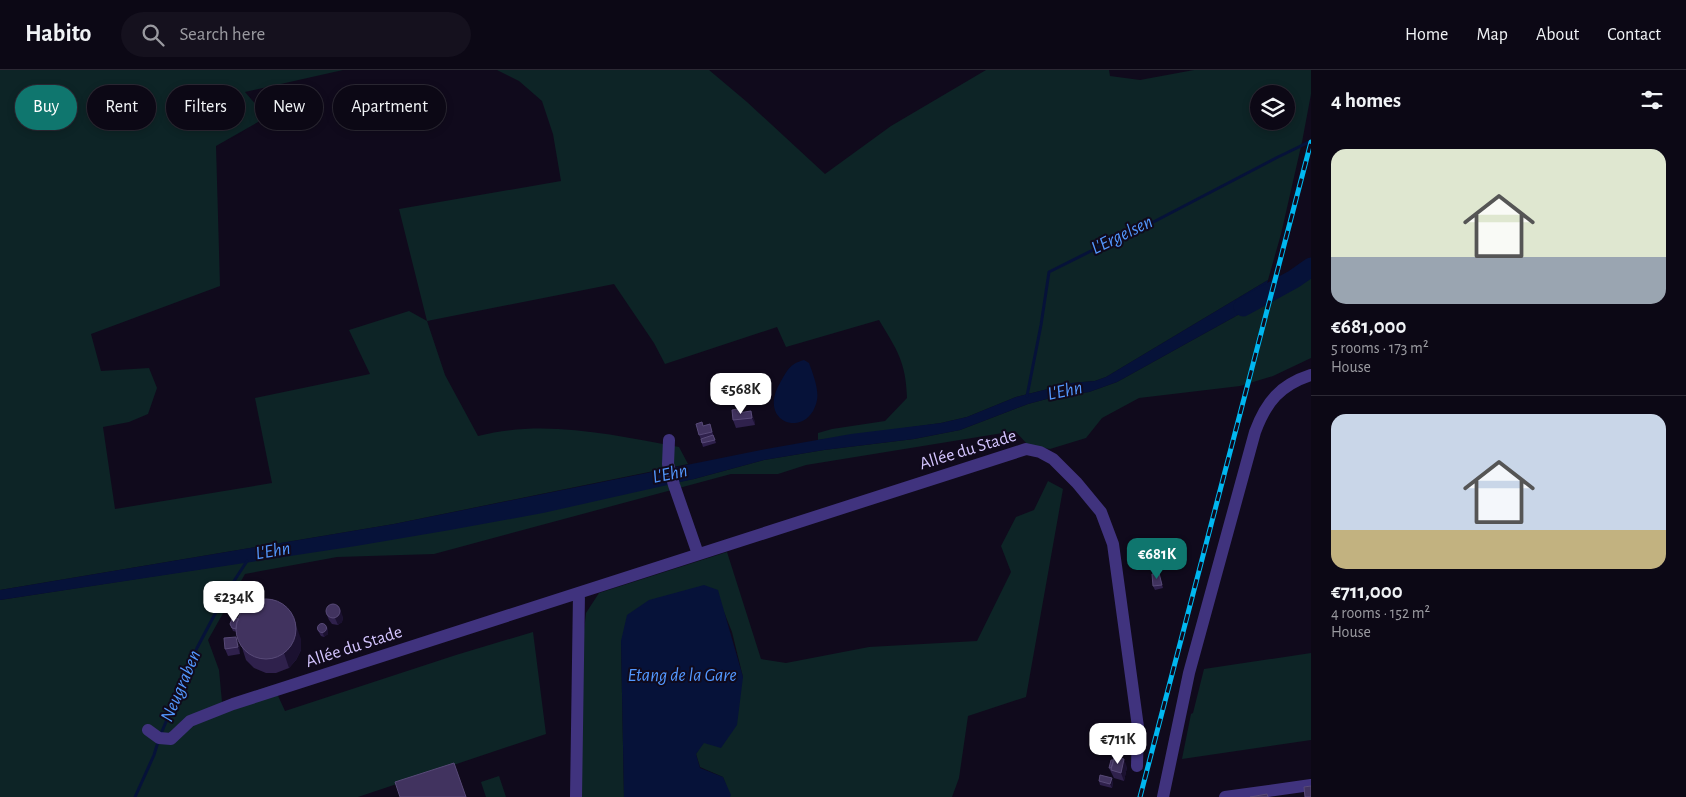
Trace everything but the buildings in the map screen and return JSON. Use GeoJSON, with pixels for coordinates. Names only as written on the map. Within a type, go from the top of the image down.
{"type":"FeatureCollection","features":[{"type":"Feature","properties":{"kind":"street"},"geometry":{"type":"LineString","coordinates":[[1162,797],[1189,673],[1259,419],[1280,390],[1311,375]]}},
{"type":"Feature","properties":{"kind":"street"},"geometry":{"type":"LineString","coordinates":[[669,440],[668,464],[698,554]]}},
{"type":"Feature","properties":{"kind":"street","name":"Allée du Stade"},"geometry":{"type":"LineString","coordinates":[[148,730],[159,738],[171,739],[190,721],[233,704],[1026,449],[1040,452],[1053,459],[1071,477],[1101,512],[1113,544],[1138,727],[1137,766]]}},
{"type":"Feature","properties":{"kind":"street"},"geometry":{"type":"LineString","coordinates":[[576,797],[579,593]]}},
{"type":"Feature","properties":{"kind":"street"},"geometry":{"type":"LineString","coordinates":[[1225,797],[1311,785]]}},
{"type":"Feature","properties":{"kind":"green space"},"geometry":{"type":"Polygon","coordinates":[[[0,70],[343,70],[276,85],[255,85],[255,90],[245,92],[245,85],[166,85],[166,130],[244,130],[216,146],[220,286],[91,334],[101,371],[149,368],[157,388],[148,414],[129,422],[103,427],[115,509],[272,483],[255,398],[370,374],[349,330],[409,311],[427,321],[445,375],[478,436],[528,429],[553,429],[604,434],[679,447],[688,464],[394,524],[0,590],[0,70]]]}},
{"type":"Feature","properties":{"kind":"green space"},"geometry":{"type":"Polygon","coordinates":[[[497,70],[709,70],[747,102],[825,174],[891,126],[986,70],[1109,70],[1110,76],[1140,80],[1194,70],[1311,70],[1311,94],[1302,142],[1281,234],[1268,280],[1106,377],[1095,381],[1072,383],[1016,397],[967,417],[941,423],[818,440],[818,433],[832,429],[885,421],[907,398],[902,365],[891,340],[879,320],[786,347],[777,327],[665,364],[654,343],[614,284],[427,321],[399,209],[561,181],[553,134],[542,101],[519,81],[497,70]]]}},
{"type":"Feature","properties":{"kind":"green space"},"geometry":{"type":"Polygon","coordinates":[[[245,92],[255,104],[255,124],[245,129],[245,92]]]}},
{"type":"Feature","properties":{"kind":"green space"},"geometry":{"type":"Polygon","coordinates":[[[1311,264],[1311,358],[1273,376],[1240,386],[1139,398],[1102,418],[1086,438],[1050,449],[1028,445],[1015,431],[806,465],[778,474],[731,474],[434,554],[337,557],[245,574],[208,640],[219,670],[222,702],[273,685],[285,711],[533,632],[546,734],[358,797],[0,797],[0,600],[227,565],[694,479],[764,460],[824,450],[914,439],[960,430],[1028,404],[1054,397],[1089,392],[1117,382],[1263,301],[1311,264]]]}},
{"type":"Feature","properties":{"kind":"green space"},"geometry":{"type":"Polygon","coordinates":[[[1048,481],[1063,489],[1026,697],[968,716],[959,778],[952,797],[730,797],[723,777],[700,767],[696,754],[743,677],[732,632],[724,612],[621,641],[624,797],[581,797],[582,650],[586,613],[599,593],[727,552],[761,659],[786,663],[869,647],[977,641],[1011,572],[1001,546],[1016,517],[1034,510],[1048,481]]]}},
{"type":"Feature","properties":{"kind":"green space"},"geometry":{"type":"Polygon","coordinates":[[[1311,653],[1311,740],[1182,759],[1191,714],[1193,713],[1204,669],[1311,653]]]}},
{"type":"Feature","properties":{"kind":"green space"},"geometry":{"type":"Polygon","coordinates":[[[499,776],[506,797],[486,797],[481,782],[499,776]]]}},
{"type":"Feature","properties":{"kind":"water"},"geometry":{"type":"Polygon","coordinates":[[[1268,280],[1263,301],[1117,382],[1089,392],[1054,397],[1028,404],[960,430],[914,439],[824,450],[764,460],[694,479],[543,513],[450,530],[0,600],[0,590],[394,524],[761,450],[851,434],[941,423],[967,417],[1016,397],[1072,383],[1095,381],[1106,377],[1268,280]]]}},
{"type":"Feature","properties":{"kind":"water"},"geometry":{"type":"Polygon","coordinates":[[[804,360],[809,363],[814,377],[817,400],[812,412],[804,420],[795,423],[786,422],[779,417],[775,409],[774,397],[789,368],[804,360]]]}},
{"type":"Feature","properties":{"kind":"water","name":"Etang de la Gare"},"geometry":{"type":"Polygon","coordinates":[[[704,585],[718,590],[743,677],[737,725],[721,748],[704,743],[696,754],[700,768],[723,777],[731,795],[730,797],[624,797],[621,641],[627,615],[649,600],[704,585]]]}},
{"type":"Feature","properties":{"kind":"waterway","name":"L'Ergelsen"},"geometry":{"type":"LineString","coordinates":[[1027,396],[1049,272],[1140,229],[1311,141]]}},
{"type":"Feature","properties":{"kind":"waterway","name":"L'Ehn"},"geometry":{"type":"LineString","coordinates":[[1243,307],[1294,279],[1311,267]]}},
{"type":"Feature","properties":{"kind":"waterway","name":"Neugraben"},"geometry":{"type":"LineString","coordinates":[[160,736],[197,648],[225,595],[247,561]]}},
{"type":"Feature","properties":{"kind":"waterway","name":"Neugraben"},"geometry":{"type":"LineString","coordinates":[[135,797],[158,742]]}},
{"type":"Feature","properties":{"kind":"railway"},"geometry":{"type":"LineString","coordinates":[[1140,797],[1311,142]]}}]}
